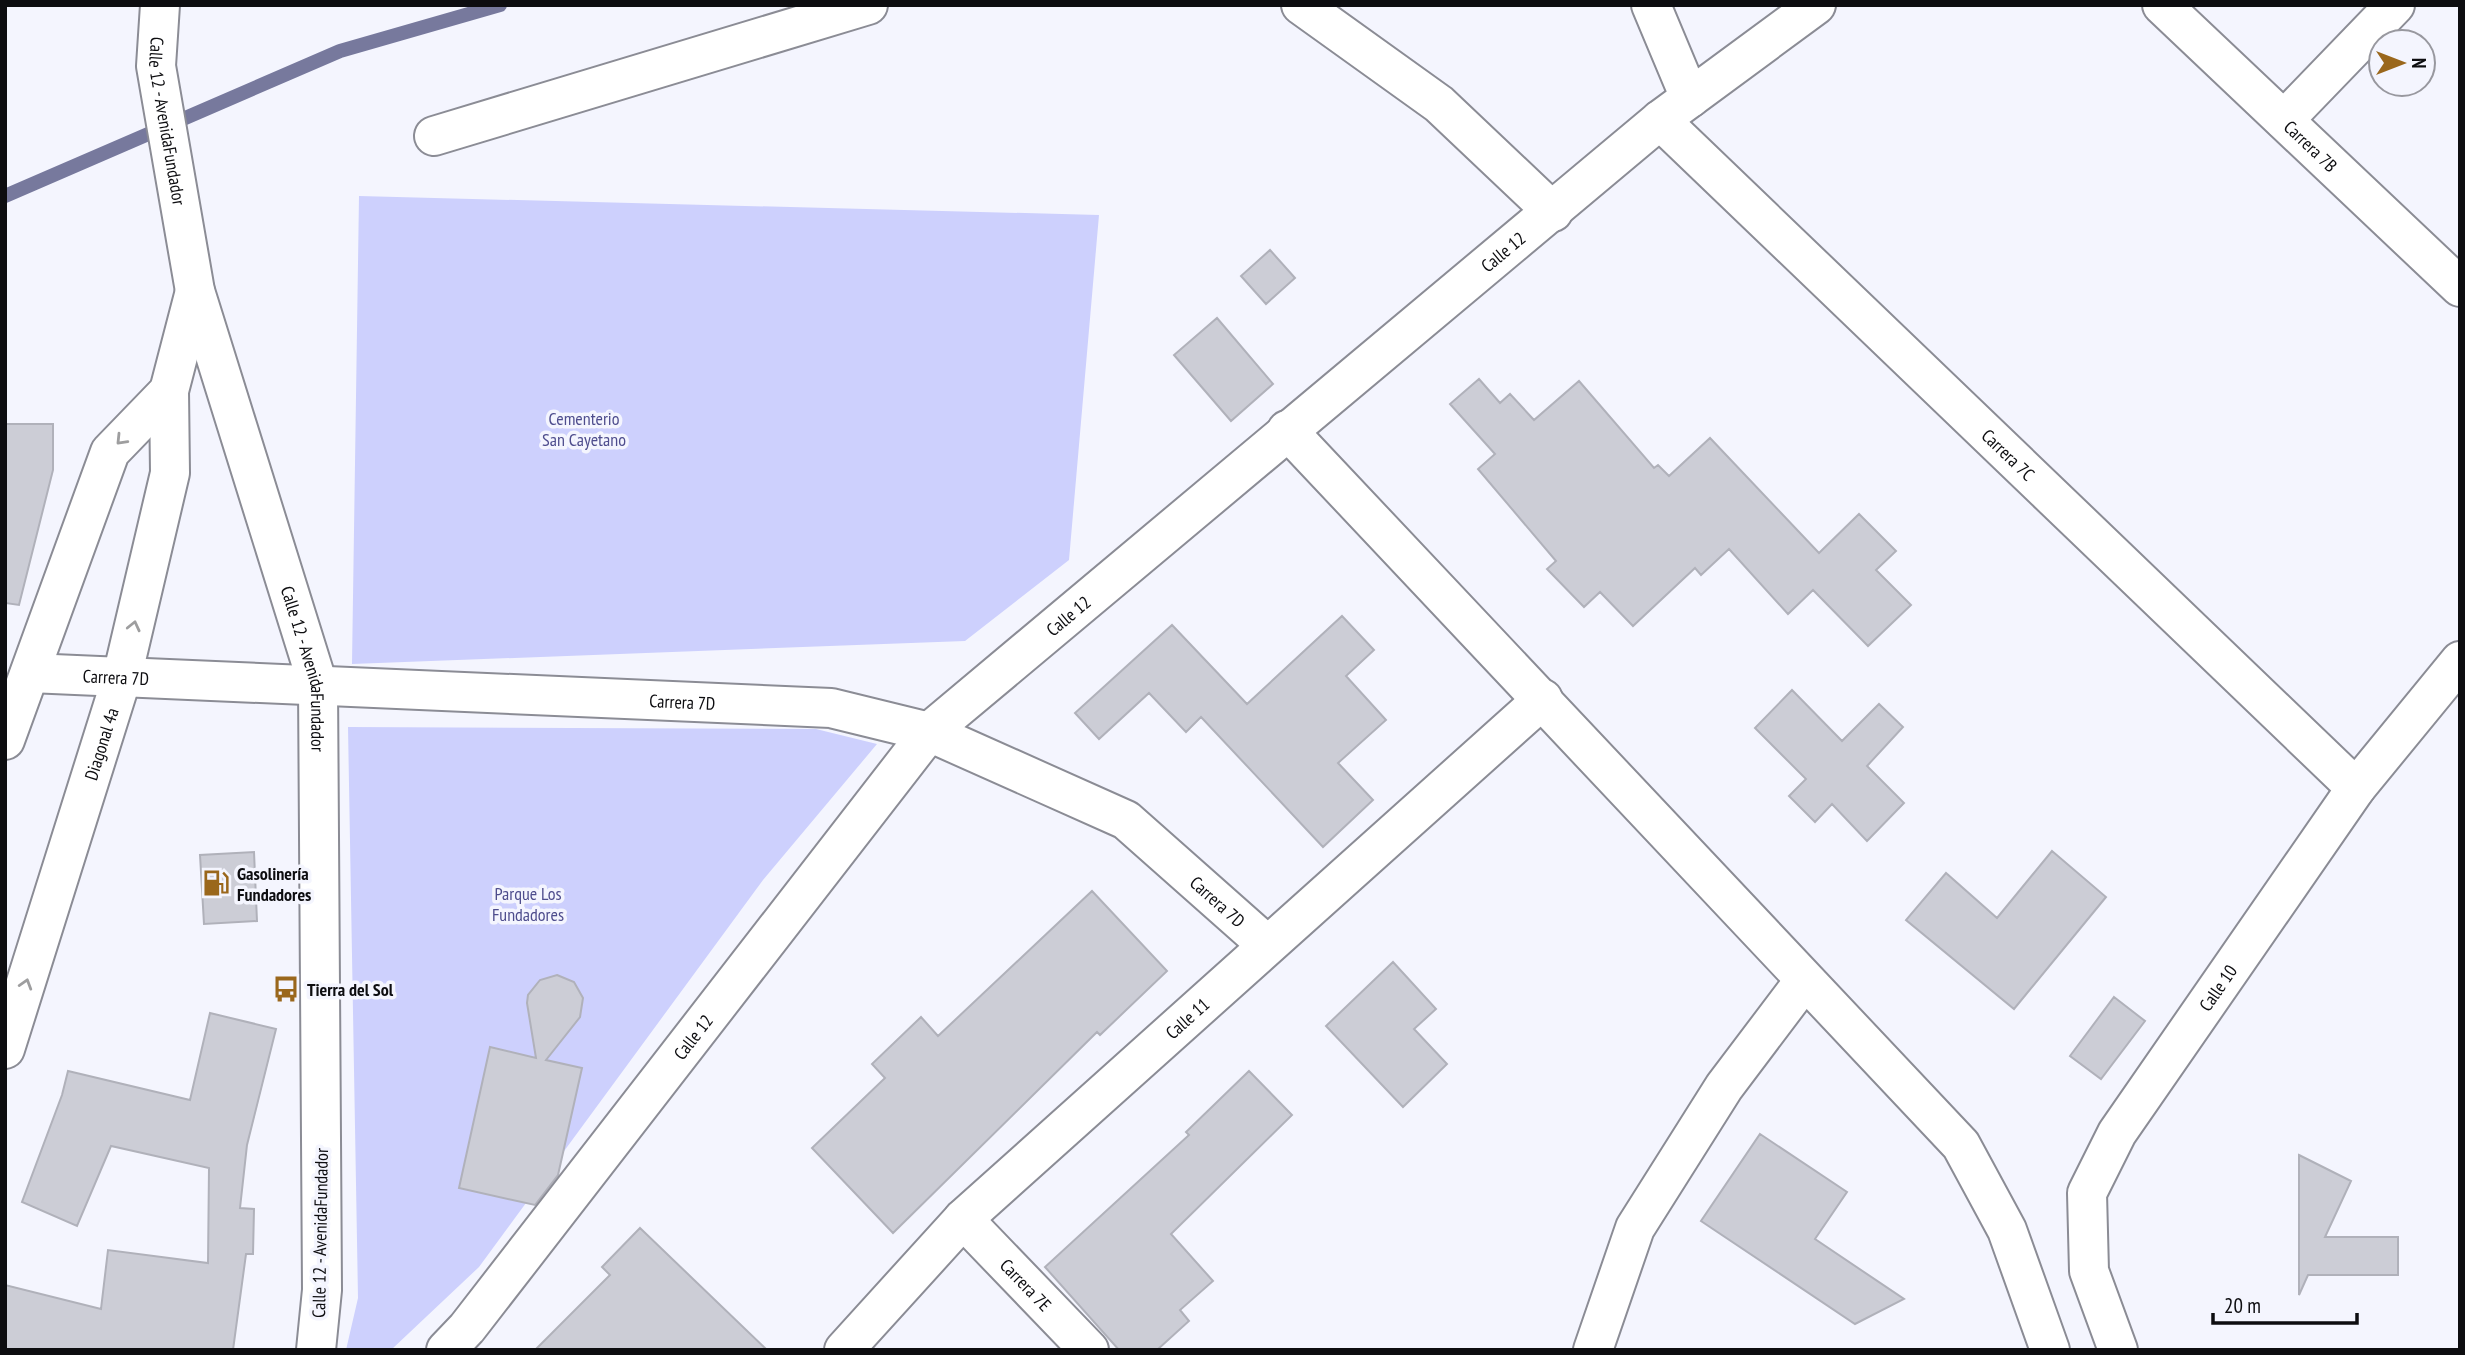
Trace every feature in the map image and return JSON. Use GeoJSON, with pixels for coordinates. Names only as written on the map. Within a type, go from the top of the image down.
{"type":"FeatureCollection","features":[{"type":"Feature","properties":{"kind":"street","name":"Calle 12 - AvenidaFundador"},"geometry":{"type":"LineString","coordinates":[[160,5],[156,66],[195,290],[318,685],[322,1290],[316,1350]]}},
{"type":"Feature","properties":{"kind":"street"},"geometry":{"type":"LineString","coordinates":[[434,136],[867,5]]}},
{"type":"Feature","properties":{"kind":"street"},"geometry":{"type":"LineString","coordinates":[[1301,5],[1439,104],[1553,212]]}},
{"type":"Feature","properties":{"kind":"street"},"geometry":{"type":"LineString","coordinates":[[1651,5],[1690,98]]}},
{"type":"Feature","properties":{"kind":"street","name":"Calle 12"},"geometry":{"type":"LineString","coordinates":[[446,1350],[467,1328],[929,732],[1660,120],[1816,5]]}},
{"type":"Feature","properties":{"kind":"street","name":"Carrera 7B"},"geometry":{"type":"LineString","coordinates":[[2162,5],[2460,287]]}},
{"type":"Feature","properties":{"kind":"street"},"geometry":{"type":"LineString","coordinates":[[2284,120],[2395,5]]}},
{"type":"Feature","properties":{"kind":"street","name":"Carrera 7C"},"geometry":{"type":"LineString","coordinates":[[1660,120],[2356,788]]}},
{"type":"Feature","properties":{"kind":"street","name":"Diagonal 4a"},"geometry":{"type":"LineString","coordinates":[[5,1049],[122,677],[170,473],[169,391],[195,290]]}},
{"type":"Feature","properties":{"kind":"street","name":"Diagonal 4a"},"geometry":{"type":"LineString","coordinates":[[5,740],[110,452],[169,391]]}},
{"type":"Feature","properties":{"kind":"street"},"geometry":{"type":"LineString","coordinates":[[1287,430],[1544,699],[1804,981],[1961,1145],[2007,1230],[2050,1350]]}},
{"type":"Feature","properties":{"kind":"street","name":"Calle 10"},"geometry":{"type":"LineString","coordinates":[[2118,1350],[2089,1271],[2087,1193],[2117,1133],[2356,788],[2460,661]]}},
{"type":"Feature","properties":{"kind":"street","name":"Carrera 7D"},"geometry":{"type":"LineString","coordinates":[[30,673],[831,708],[929,732],[1126,820],[1266,944]]}},
{"type":"Feature","properties":{"kind":"street","name":"Calle 11"},"geometry":{"type":"LineString","coordinates":[[844,1350],[963,1219],[1266,944],[1544,699]]}},
{"type":"Feature","properties":{"kind":"street"},"geometry":{"type":"LineString","coordinates":[[1593,1350],[1635,1228],[1724,1087],[1804,981]]}},
{"type":"Feature","properties":{"kind":"street","name":"Carrera 7E"},"geometry":{"type":"LineString","coordinates":[[963,1219],[1089,1350]]}},
{"type":"Feature","properties":{"kind":"green space","name":"Cementerio San Cayetano"},"geometry":{"type":"Polygon","coordinates":[[[359,196],[1099,215],[1069,560],[965,641],[352,664],[359,196]]]}},
{"type":"Feature","properties":{"kind":"green space","name":"Parque Los Fundadores"},"geometry":{"type":"Polygon","coordinates":[[[348,727],[816,729],[877,744],[763,880],[479,1267],[391,1350],[346,1350],[358,1298],[348,727]]]}},
{"type":"Feature","properties":{"kind":"building"},"geometry":{"type":"Polygon","coordinates":[[[1270,250],[1295,278],[1266,304],[1241,276],[1270,250]]]}},
{"type":"Feature","properties":{"kind":"building"},"geometry":{"type":"Polygon","coordinates":[[[1217,318],[1273,384],[1231,421],[1174,355],[1217,318]]]}},
{"type":"Feature","properties":{"kind":"building"},"geometry":{"type":"Polygon","coordinates":[[[1479,379],[1500,403],[1510,394],[1534,420],[1579,381],[1654,468],[1658,465],[1669,476],[1710,438],[1819,553],[1859,514],[1896,551],[1876,570],[1911,605],[1868,646],[1813,590],[1788,614],[1729,549],[1701,575],[1695,568],[1633,626],[1600,592],[1584,607],[1547,569],[1556,561],[1478,469],[1495,454],[1450,404],[1479,379]]]}},
{"type":"Feature","properties":{"kind":"building"},"geometry":{"type":"Polygon","coordinates":[[[5,424],[53,424],[53,470],[19,605],[5,603],[5,424]]]}},
{"type":"Feature","properties":{"kind":"building"},"geometry":{"type":"Polygon","coordinates":[[[1342,616],[1374,650],[1346,676],[1386,720],[1338,763],[1373,800],[1323,847],[1201,717],[1186,732],[1149,693],[1099,739],[1075,713],[1172,625],[1247,704],[1342,616]]]}},
{"type":"Feature","properties":{"kind":"building"},"geometry":{"type":"Polygon","coordinates":[[[1792,690],[1842,741],[1879,704],[1903,727],[1867,766],[1904,803],[1867,841],[1832,804],[1815,822],[1789,796],[1806,779],[1755,728],[1792,690]]]}},
{"type":"Feature","properties":{"kind":"building"},"geometry":{"type":"Polygon","coordinates":[[[2052,851],[2106,897],[2014,1009],[1906,920],[1946,873],[1997,918],[2052,851]]]}},
{"type":"Feature","properties":{"kind":"building"},"geometry":{"type":"Polygon","coordinates":[[[254,852],[257,921],[204,924],[200,855],[254,852]]]}},
{"type":"Feature","properties":{"kind":"building"},"geometry":{"type":"Polygon","coordinates":[[[1092,891],[1167,971],[1100,1035],[1097,1032],[893,1233],[812,1148],[885,1078],[872,1064],[921,1017],[938,1036],[1092,891]]]}},
{"type":"Feature","properties":{"kind":"building"},"geometry":{"type":"Polygon","coordinates":[[[1393,962],[1436,1009],[1414,1029],[1447,1064],[1403,1107],[1326,1026],[1393,962]]]}},
{"type":"Feature","properties":{"kind":"building"},"geometry":{"type":"Polygon","coordinates":[[[557,975],[574,982],[583,998],[580,1017],[546,1060],[582,1068],[558,1175],[535,1205],[459,1188],[490,1047],[536,1058],[528,995],[540,980],[557,975]]]}},
{"type":"Feature","properties":{"kind":"building"},"geometry":{"type":"Polygon","coordinates":[[[2114,997],[2145,1021],[2101,1079],[2070,1056],[2114,997]]]}},
{"type":"Feature","properties":{"kind":"building"},"geometry":{"type":"Polygon","coordinates":[[[210,1013],[276,1029],[247,1145],[240,1208],[254,1209],[253,1254],[246,1254],[233,1350],[5,1350],[5,1285],[101,1309],[108,1250],[208,1263],[209,1168],[111,1146],[77,1226],[22,1202],[62,1095],[68,1071],[190,1100],[210,1013]]]}},
{"type":"Feature","properties":{"kind":"building"},"geometry":{"type":"Polygon","coordinates":[[[1249,1071],[1292,1115],[1171,1234],[1213,1281],[1180,1310],[1189,1321],[1157,1350],[1119,1350],[1045,1267],[1189,1135],[1186,1132],[1249,1071]]]}},
{"type":"Feature","properties":{"kind":"building"},"geometry":{"type":"Polygon","coordinates":[[[1760,1134],[1847,1192],[1815,1239],[1904,1299],[1855,1324],[1701,1221],[1760,1134]]]}},
{"type":"Feature","properties":{"kind":"building"},"geometry":{"type":"Polygon","coordinates":[[[2299,1155],[2351,1181],[2325,1237],[2398,1237],[2398,1275],[2308,1275],[2299,1295],[2299,1155]]]}},
{"type":"Feature","properties":{"kind":"building"},"geometry":{"type":"Polygon","coordinates":[[[640,1228],[767,1350],[535,1350],[610,1275],[602,1267],[640,1228]]]}},
{"type":"Feature","properties":{"kind":"waterway"},"geometry":{"type":"LineString","coordinates":[[5,196],[340,51],[500,5]]}},
{"type":"Feature","properties":{"kind":"place","name":"Gasolinería Fundadores"},"geometry":{"type":"Point","coordinates":[216,883]}},
{"type":"Feature","properties":{"kind":"place","name":"Tierra del Sol"},"geometry":{"type":"Point","coordinates":[286,989]}}]}
